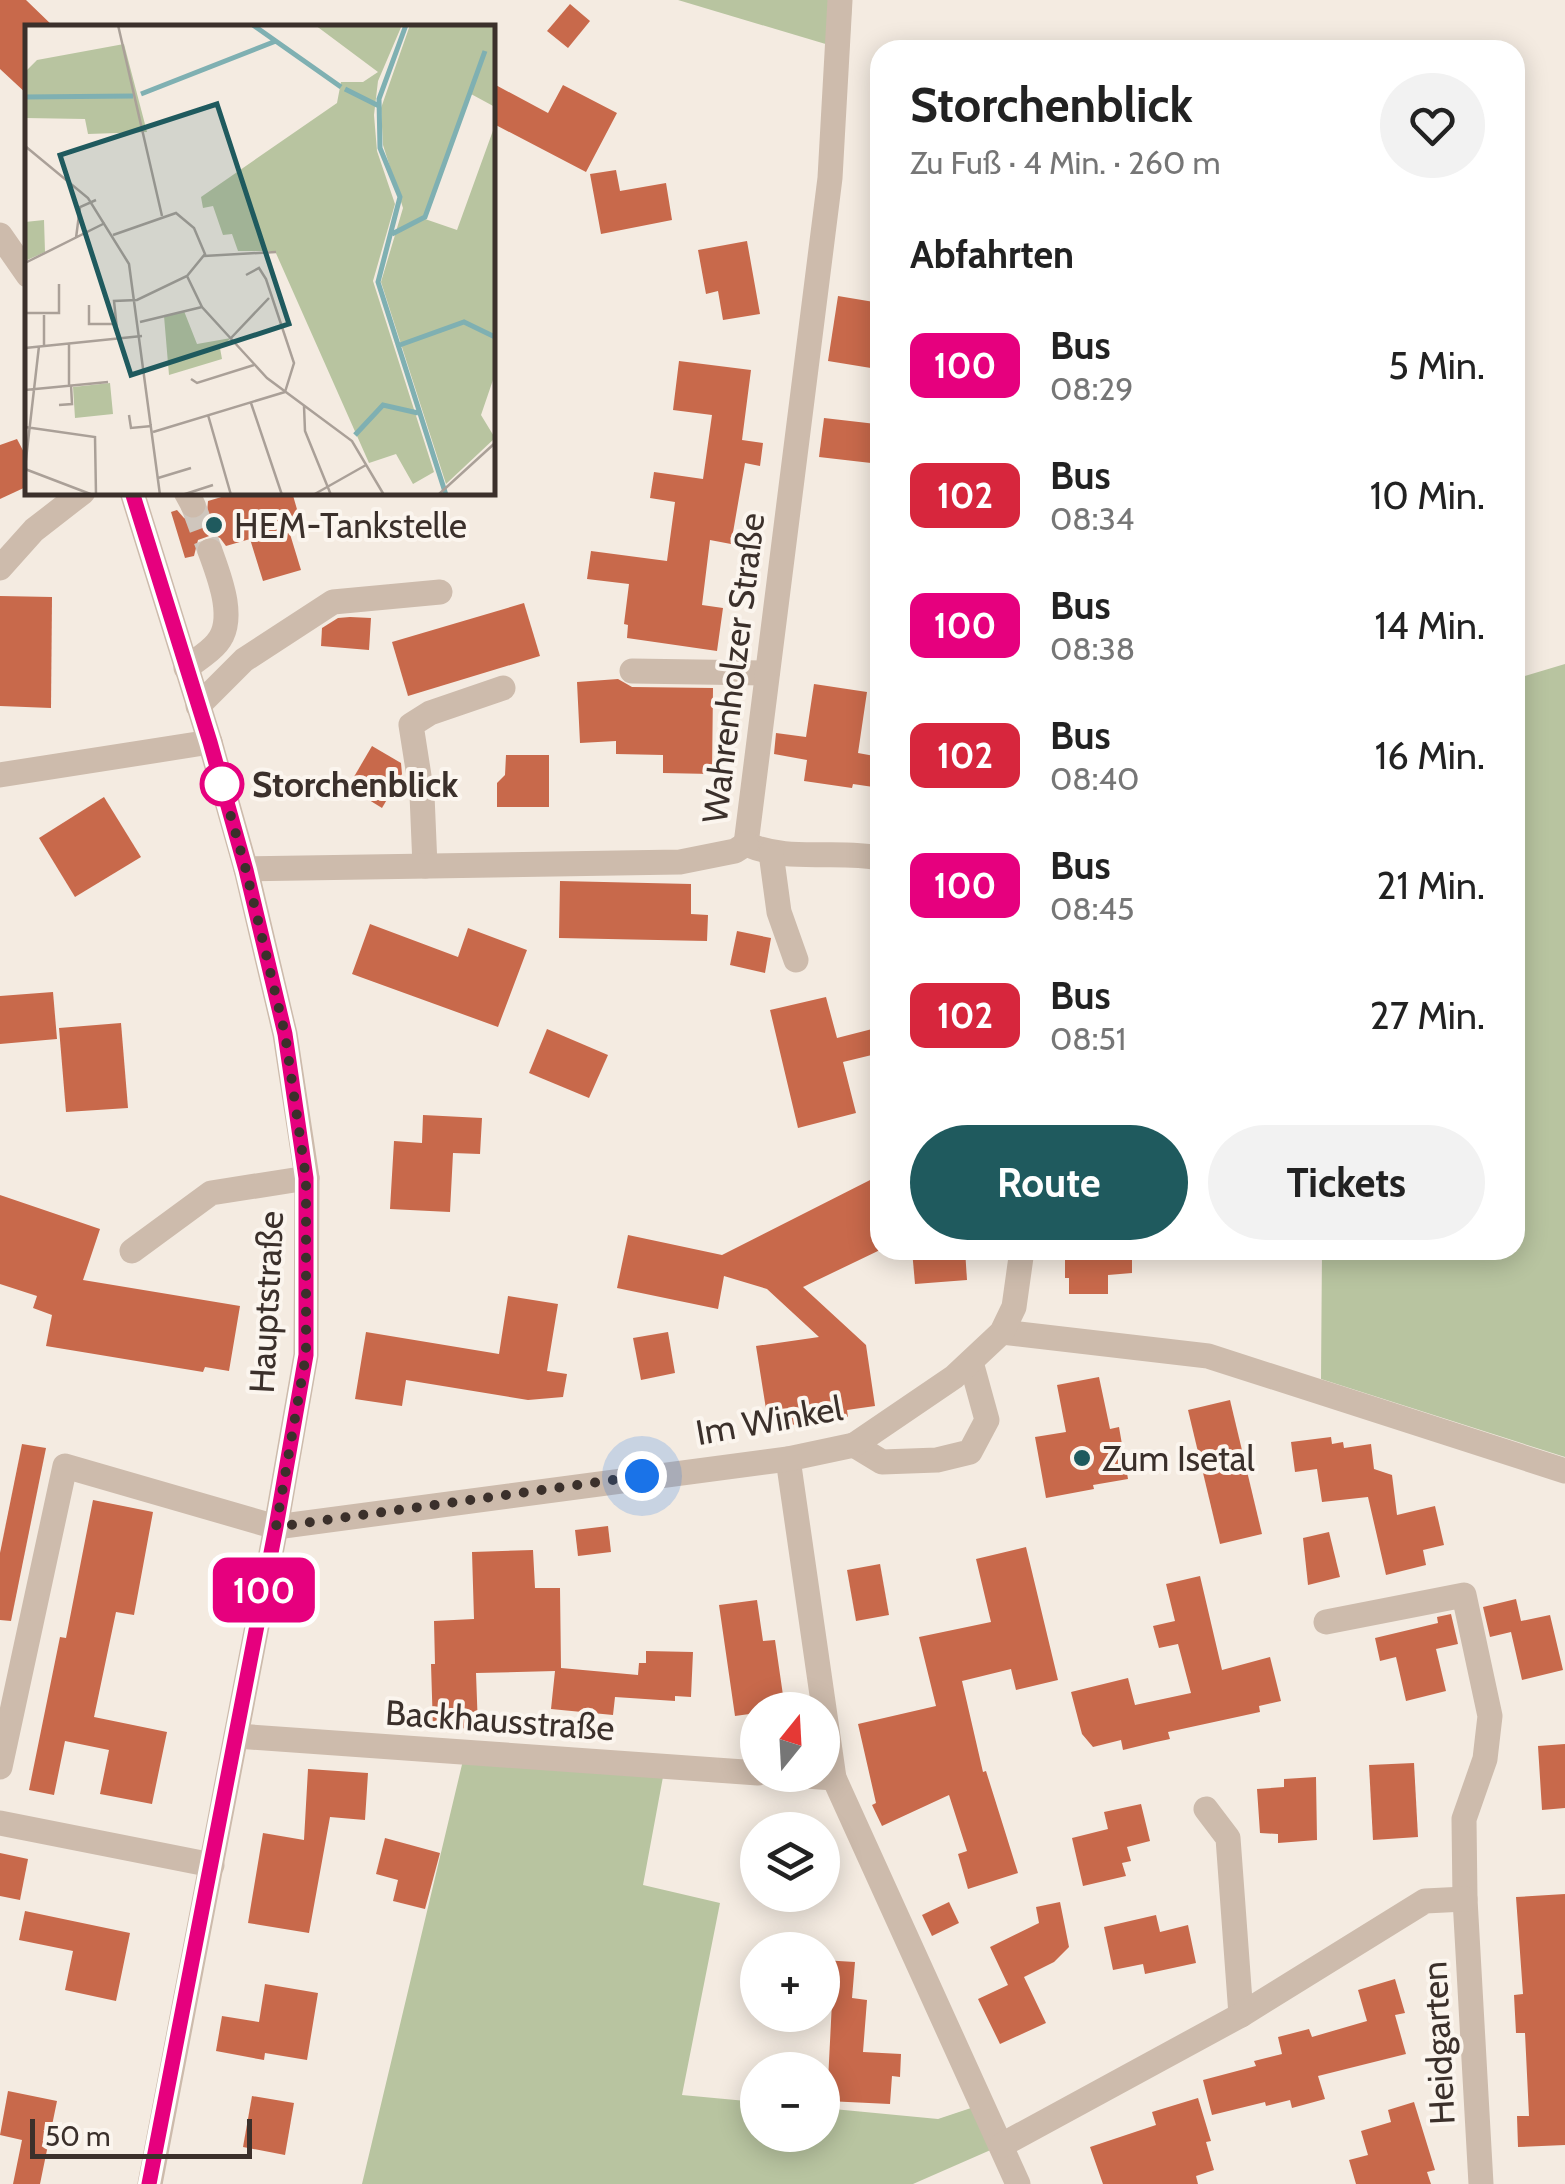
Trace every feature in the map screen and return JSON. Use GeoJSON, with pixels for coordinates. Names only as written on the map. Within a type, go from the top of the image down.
{"type":"FeatureCollection","features":[{"type":"Feature","properties":{"kind":"street","name":"Wahrenholzer Straße"},"geometry":{"type":"LineString","coordinates":[[246,870],[680,862],[758,848],[768,673],[830,178],[840,0]]}},
{"type":"Feature","properties":{"kind":"street"},"geometry":{"type":"LineString","coordinates":[[0,235],[25,271]]}},
{"type":"Feature","properties":{"kind":"street"},"geometry":{"type":"LineString","coordinates":[[0,568],[34,530],[79,495]]}},
{"type":"Feature","properties":{"kind":"street","name":"Hauptstraße"},"geometry":{"type":"LineString","coordinates":[[133,495],[246,870],[285,1034],[306,1178],[306,1355],[150,2184]]}},
{"type":"Feature","properties":{"kind":"street"},"geometry":{"type":"LineString","coordinates":[[186,668],[216,645],[226,618],[210,551]]}},
{"type":"Feature","properties":{"kind":"street"},"geometry":{"type":"LineString","coordinates":[[198,706],[244,660],[333,602],[440,592]]}},
{"type":"Feature","properties":{"kind":"street"},"geometry":{"type":"LineString","coordinates":[[632,671],[768,673]]}},
{"type":"Feature","properties":{"kind":"street"},"geometry":{"type":"LineString","coordinates":[[425,866],[422,794],[411,725],[430,713],[503,688]]}},
{"type":"Feature","properties":{"kind":"street"},"geometry":{"type":"LineString","coordinates":[[0,775],[210,742]]}},
{"type":"Feature","properties":{"kind":"street"},"geometry":{"type":"LineString","coordinates":[[796,960],[758,848],[870,856]]}},
{"type":"Feature","properties":{"kind":"street"},"geometry":{"type":"LineString","coordinates":[[132,1251],[210,1193],[306,1178]]}},
{"type":"Feature","properties":{"kind":"street","name":"Im Winkel"},"geometry":{"type":"LineString","coordinates":[[276,1527],[788,1459],[854,1444],[902,1415],[1002,1332],[1014,1307],[1021,1260]]}},
{"type":"Feature","properties":{"kind":"street"},"geometry":{"type":"LineString","coordinates":[[1002,1332],[1208,1356],[1565,1471]]}},
{"type":"Feature","properties":{"kind":"street"},"geometry":{"type":"LineString","coordinates":[[854,1444],[882,1462],[937,1460],[970,1452],[986,1420],[970,1362]]}},
{"type":"Feature","properties":{"kind":"street"},"geometry":{"type":"LineString","coordinates":[[788,1459],[822,1692]]}},
{"type":"Feature","properties":{"kind":"street"},"geometry":{"type":"LineString","coordinates":[[0,1767],[9,1684],[65,1466],[276,1527]]}},
{"type":"Feature","properties":{"kind":"street","name":"Heidgarten"},"geometry":{"type":"LineString","coordinates":[[1326,1622],[1464,1595],[1490,1716],[1485,1759],[1464,1819],[1481,2184]]}},
{"type":"Feature","properties":{"kind":"street","name":"Backhausstraße"},"geometry":{"type":"LineString","coordinates":[[237,1736],[740,1772]]}},
{"type":"Feature","properties":{"kind":"street"},"geometry":{"type":"LineString","coordinates":[[840,1791],[1018,2184]]}},
{"type":"Feature","properties":{"kind":"street"},"geometry":{"type":"LineString","coordinates":[[1206,1810],[1228,1838],[1240,2015]]}},
{"type":"Feature","properties":{"kind":"street"},"geometry":{"type":"LineString","coordinates":[[0,1823],[212,1866]]}},
{"type":"Feature","properties":{"kind":"street","name":"Heidgarten"},"geometry":{"type":"LineString","coordinates":[[1002,2145],[1240,2015],[1424,1901],[1465,1899]]}},
{"type":"Feature","properties":{"kind":"green space"},"geometry":{"type":"Polygon","coordinates":[[[678,0],[852,0],[849,51],[678,0]]]}},
{"type":"Feature","properties":{"kind":"green space"},"geometry":{"type":"Polygon","coordinates":[[[1565,664],[1565,1457],[1321,1379],[1322,1260],[1525,1260],[1525,676],[1565,664]]]}},
{"type":"Feature","properties":{"kind":"green space"},"geometry":{"type":"Polygon","coordinates":[[[465,1752],[665,1766],[643,1885],[720,1903],[682,2095],[740,2100],[740,2152],[840,2152],[840,2110],[938,2119],[983,2104],[1002,2145],[913,2184],[362,2184],[465,1752]]]}},
{"type":"Feature","properties":{"kind":"building"},"geometry":{"type":"Polygon","coordinates":[[[0,0],[26,0],[52,25],[25,25],[25,92],[0,69],[0,0]]]}},
{"type":"Feature","properties":{"kind":"building"},"geometry":{"type":"Polygon","coordinates":[[[570,4],[590,21],[568,48],[547,31],[570,4]]]}},
{"type":"Feature","properties":{"kind":"building"},"geometry":{"type":"Polygon","coordinates":[[[495,85],[548,113],[563,85],[617,113],[586,172],[495,125],[495,85]]]}},
{"type":"Feature","properties":{"kind":"building"},"geometry":{"type":"Polygon","coordinates":[[[616,170],[620,191],[666,183],[672,220],[601,234],[590,174],[616,170]]]}},
{"type":"Feature","properties":{"kind":"building"},"geometry":{"type":"Polygon","coordinates":[[[747,241],[760,314],[723,320],[718,291],[706,294],[698,250],[747,241]]]}},
{"type":"Feature","properties":{"kind":"building"},"geometry":{"type":"Polygon","coordinates":[[[838,296],[870,301],[870,368],[828,361],[838,296]]]}},
{"type":"Feature","properties":{"kind":"building"},"geometry":{"type":"Polygon","coordinates":[[[679,361],[751,370],[742,440],[763,443],[760,466],[745,463],[731,544],[710,540],[702,605],[723,608],[717,651],[627,638],[628,625],[624,624],[629,584],[587,579],[591,551],[667,561],[675,502],[650,498],[654,472],[703,479],[712,415],[673,410],[679,361]]]}},
{"type":"Feature","properties":{"kind":"building"},"geometry":{"type":"Polygon","coordinates":[[[824,418],[870,423],[870,463],[819,457],[824,418]]]}},
{"type":"Feature","properties":{"kind":"building"},"geometry":{"type":"Polygon","coordinates":[[[17,439],[25,454],[25,487],[0,499],[0,445],[17,439]]]}},
{"type":"Feature","properties":{"kind":"building"},"geometry":{"type":"Polygon","coordinates":[[[228,495],[293,495],[303,530],[290,534],[301,570],[263,581],[250,539],[226,546],[212,535],[198,540],[194,556],[185,558],[171,512],[177,510],[184,518],[200,520],[207,513],[208,501],[228,495]]]}},
{"type":"Feature","properties":{"kind":"building"},"geometry":{"type":"Polygon","coordinates":[[[0,596],[52,597],[51,708],[0,706],[0,596]]]}},
{"type":"Feature","properties":{"kind":"building"},"geometry":{"type":"Polygon","coordinates":[[[524,603],[540,656],[408,696],[392,642],[524,603]]]}},
{"type":"Feature","properties":{"kind":"building"},"geometry":{"type":"Polygon","coordinates":[[[338,618],[371,618],[369,650],[321,646],[322,628],[338,618]]]}},
{"type":"Feature","properties":{"kind":"building"},"geometry":{"type":"Polygon","coordinates":[[[618,679],[632,687],[713,688],[712,774],[663,773],[663,755],[616,754],[616,741],[580,743],[577,682],[618,679]]]}},
{"type":"Feature","properties":{"kind":"building"},"geometry":{"type":"Polygon","coordinates":[[[814,684],[867,692],[858,753],[870,755],[870,787],[804,781],[807,760],[774,754],[776,733],[806,737],[814,684]]]}},
{"type":"Feature","properties":{"kind":"building"},"geometry":{"type":"Polygon","coordinates":[[[372,746],[401,763],[402,774],[382,808],[348,787],[372,746]]]}},
{"type":"Feature","properties":{"kind":"building"},"geometry":{"type":"Polygon","coordinates":[[[506,755],[549,755],[549,807],[497,807],[497,783],[505,775],[506,755]]]}},
{"type":"Feature","properties":{"kind":"building"},"geometry":{"type":"Polygon","coordinates":[[[104,797],[141,857],[75,897],[39,838],[104,797]]]}},
{"type":"Feature","properties":{"kind":"building"},"geometry":{"type":"Polygon","coordinates":[[[560,881],[691,884],[691,914],[708,915],[707,941],[559,938],[560,881]]]}},
{"type":"Feature","properties":{"kind":"building"},"geometry":{"type":"Polygon","coordinates":[[[370,924],[458,957],[468,928],[527,950],[498,1027],[352,974],[370,924]]]}},
{"type":"Feature","properties":{"kind":"building"},"geometry":{"type":"Polygon","coordinates":[[[737,931],[771,938],[765,973],[730,965],[737,931]]]}},
{"type":"Feature","properties":{"kind":"building"},"geometry":{"type":"Polygon","coordinates":[[[53,992],[57,1039],[0,1044],[0,996],[53,992]]]}},
{"type":"Feature","properties":{"kind":"building"},"geometry":{"type":"Polygon","coordinates":[[[826,997],[837,1038],[870,1030],[870,1055],[843,1062],[856,1113],[798,1128],[770,1010],[826,997]]]}},
{"type":"Feature","properties":{"kind":"building"},"geometry":{"type":"Polygon","coordinates":[[[121,1023],[128,1108],[66,1112],[59,1028],[121,1023]]]}},
{"type":"Feature","properties":{"kind":"building"},"geometry":{"type":"Polygon","coordinates":[[[547,1029],[608,1055],[589,1098],[529,1073],[547,1029]]]}},
{"type":"Feature","properties":{"kind":"building"},"geometry":{"type":"Polygon","coordinates":[[[423,1115],[482,1118],[480,1154],[453,1153],[450,1212],[390,1209],[394,1141],[422,1143],[423,1115]]]}},
{"type":"Feature","properties":{"kind":"building"},"geometry":{"type":"Polygon","coordinates":[[[870,1180],[870,1255],[803,1287],[866,1345],[875,1406],[847,1410],[848,1417],[769,1428],[756,1346],[819,1337],[767,1289],[724,1276],[718,1309],[617,1288],[628,1235],[722,1255],[870,1180]]]}},
{"type":"Feature","properties":{"kind":"building"},"geometry":{"type":"Polygon","coordinates":[[[0,1195],[100,1229],[83,1280],[240,1306],[229,1371],[205,1367],[203,1372],[46,1346],[52,1315],[33,1308],[37,1296],[0,1284],[0,1195]]]}},
{"type":"Feature","properties":{"kind":"building"},"geometry":{"type":"Polygon","coordinates":[[[913,1260],[966,1260],[967,1280],[915,1284],[913,1260]]]}},
{"type":"Feature","properties":{"kind":"building"},"geometry":{"type":"Polygon","coordinates":[[[1065,1260],[1132,1260],[1132,1273],[1108,1275],[1108,1294],[1069,1294],[1069,1278],[1065,1278],[1065,1260]]]}},
{"type":"Feature","properties":{"kind":"building"},"geometry":{"type":"Polygon","coordinates":[[[508,1296],[558,1304],[547,1371],[567,1374],[563,1397],[528,1400],[406,1380],[402,1406],[355,1399],[366,1332],[499,1354],[508,1296]]]}},
{"type":"Feature","properties":{"kind":"building"},"geometry":{"type":"Polygon","coordinates":[[[668,1332],[675,1373],[641,1380],[633,1338],[668,1332]]]}},
{"type":"Feature","properties":{"kind":"building","name":"Zum Isetal"},"geometry":{"type":"Polygon","coordinates":[[[1099,1377],[1110,1429],[1119,1427],[1128,1479],[1046,1498],[1035,1437],[1066,1432],[1057,1385],[1099,1377]]]}},
{"type":"Feature","properties":{"kind":"building"},"geometry":{"type":"Polygon","coordinates":[[[1230,1400],[1262,1534],[1220,1544],[1188,1410],[1230,1400]]]}},
{"type":"Feature","properties":{"kind":"building"},"geometry":{"type":"Polygon","coordinates":[[[1331,1437],[1332,1444],[1343,1442],[1344,1448],[1371,1444],[1374,1469],[1392,1475],[1397,1515],[1435,1506],[1444,1545],[1423,1550],[1426,1565],[1386,1575],[1368,1497],[1322,1502],[1317,1469],[1295,1472],[1291,1442],[1331,1437]]]}},
{"type":"Feature","properties":{"kind":"building"},"geometry":{"type":"Polygon","coordinates":[[[22,1444],[46,1448],[11,1621],[0,1620],[0,1553],[22,1444]]]}},
{"type":"Feature","properties":{"kind":"building"},"geometry":{"type":"Polygon","coordinates":[[[93,1500],[153,1512],[134,1615],[116,1612],[94,1717],[167,1732],[152,1804],[100,1794],[109,1750],[65,1741],[54,1795],[29,1790],[60,1637],[66,1638],[93,1500]]]}},
{"type":"Feature","properties":{"kind":"building"},"geometry":{"type":"Polygon","coordinates":[[[608,1526],[611,1552],[578,1556],[575,1530],[608,1526]]]}},
{"type":"Feature","properties":{"kind":"building"},"geometry":{"type":"Polygon","coordinates":[[[1329,1532],[1340,1577],[1308,1585],[1303,1538],[1329,1532]]]}},
{"type":"Feature","properties":{"kind":"building"},"geometry":{"type":"Polygon","coordinates":[[[1026,1547],[1058,1680],[1016,1690],[1011,1669],[962,1681],[983,1772],[986,1771],[1018,1873],[968,1889],[958,1854],[967,1851],[949,1795],[882,1826],[872,1805],[876,1803],[858,1724],[936,1706],[919,1637],[991,1622],[976,1559],[1026,1547]]]}},
{"type":"Feature","properties":{"kind":"building"},"geometry":{"type":"Polygon","coordinates":[[[533,1550],[535,1588],[560,1588],[561,1668],[638,1675],[639,1663],[646,1663],[646,1651],[693,1652],[691,1697],[675,1696],[675,1701],[615,1697],[613,1715],[551,1709],[555,1671],[476,1673],[478,1728],[433,1729],[434,1621],[474,1619],[472,1552],[533,1550]]]}},
{"type":"Feature","properties":{"kind":"building"},"geometry":{"type":"Polygon","coordinates":[[[880,1564],[889,1615],[856,1621],[847,1570],[880,1564]]]}},
{"type":"Feature","properties":{"kind":"building"},"geometry":{"type":"Polygon","coordinates":[[[1200,1576],[1222,1670],[1270,1657],[1281,1701],[1259,1706],[1260,1712],[1168,1732],[1170,1739],[1123,1750],[1121,1740],[1093,1747],[1082,1734],[1071,1692],[1128,1678],[1135,1705],[1191,1693],[1178,1644],[1159,1648],[1153,1626],[1175,1621],[1166,1584],[1200,1576]]]}},
{"type":"Feature","properties":{"kind":"building"},"geometry":{"type":"Polygon","coordinates":[[[1516,1599],[1521,1621],[1550,1615],[1563,1670],[1522,1680],[1511,1632],[1490,1637],[1483,1607],[1516,1599]]]}},
{"type":"Feature","properties":{"kind":"building"},"geometry":{"type":"Polygon","coordinates":[[[757,1600],[763,1641],[775,1640],[783,1692],[740,1692],[740,1715],[735,1716],[719,1605],[757,1600]]]}},
{"type":"Feature","properties":{"kind":"building"},"geometry":{"type":"Polygon","coordinates":[[[1451,1614],[1458,1644],[1436,1649],[1446,1691],[1406,1701],[1396,1657],[1380,1661],[1375,1638],[1438,1623],[1437,1617],[1451,1614]]]}},
{"type":"Feature","properties":{"kind":"building"},"geometry":{"type":"Polygon","coordinates":[[[1565,1744],[1565,1808],[1542,1810],[1538,1746],[1565,1744]]]}},
{"type":"Feature","properties":{"kind":"building"},"geometry":{"type":"Polygon","coordinates":[[[1414,1763],[1418,1837],[1373,1840],[1369,1765],[1414,1763]]]}},
{"type":"Feature","properties":{"kind":"building"},"geometry":{"type":"Polygon","coordinates":[[[308,1769],[368,1773],[365,1820],[330,1817],[309,1933],[248,1923],[263,1833],[304,1840],[308,1769]]]}},
{"type":"Feature","properties":{"kind":"building"},"geometry":{"type":"Polygon","coordinates":[[[1316,1777],[1317,1840],[1278,1843],[1278,1834],[1260,1833],[1257,1789],[1284,1787],[1284,1779],[1316,1777]]]}},
{"type":"Feature","properties":{"kind":"building"},"geometry":{"type":"Polygon","coordinates":[[[1141,1804],[1150,1841],[1127,1847],[1131,1861],[1122,1863],[1126,1876],[1083,1886],[1072,1838],[1108,1829],[1104,1812],[1141,1804]]]}},
{"type":"Feature","properties":{"kind":"building"},"geometry":{"type":"Polygon","coordinates":[[[385,1838],[440,1853],[425,1909],[393,1901],[398,1880],[376,1874],[385,1838]]]}},
{"type":"Feature","properties":{"kind":"building"},"geometry":{"type":"Polygon","coordinates":[[[0,1853],[28,1859],[20,1900],[0,1896],[0,1853]]]}},
{"type":"Feature","properties":{"kind":"building"},"geometry":{"type":"Polygon","coordinates":[[[1565,1894],[1565,2145],[1518,2147],[1517,2116],[1529,2116],[1525,2033],[1516,2033],[1514,1995],[1523,1994],[1516,1897],[1565,1894]]]}},
{"type":"Feature","properties":{"kind":"building"},"geometry":{"type":"Polygon","coordinates":[[[949,1902],[959,1923],[932,1936],[922,1915],[949,1902]]]}},
{"type":"Feature","properties":{"kind":"building"},"geometry":{"type":"Polygon","coordinates":[[[1060,1902],[1069,1947],[1054,1962],[1024,1977],[1046,2023],[1000,2044],[978,1999],[1008,1985],[990,1947],[1039,1923],[1036,1907],[1060,1902]]]}},
{"type":"Feature","properties":{"kind":"building"},"geometry":{"type":"Polygon","coordinates":[[[25,1911],[130,1933],[116,2001],[65,1990],[73,1951],[19,1940],[25,1911]]]}},
{"type":"Feature","properties":{"kind":"building"},"geometry":{"type":"Polygon","coordinates":[[[1156,1915],[1160,1932],[1188,1925],[1196,1963],[1145,1974],[1143,1964],[1113,1970],[1104,1927],[1156,1915]]]}},
{"type":"Feature","properties":{"kind":"building"},"geometry":{"type":"Polygon","coordinates":[[[840,1961],[855,1962],[852,1998],[867,2000],[863,2052],[901,2054],[900,2077],[892,2076],[890,2104],[840,2102],[840,2052],[829,2052],[830,2032],[840,2032],[840,1961]]]}},
{"type":"Feature","properties":{"kind":"building"},"geometry":{"type":"Polygon","coordinates":[[[1395,1979],[1405,2013],[1395,2015],[1406,2054],[1318,2076],[1325,2099],[1292,2108],[1290,2100],[1266,2106],[1265,2102],[1212,2115],[1203,2080],[1256,2066],[1254,2061],[1282,2054],[1278,2037],[1309,2029],[1312,2037],[1367,2021],[1358,1990],[1395,1979]]]}},
{"type":"Feature","properties":{"kind":"building"},"geometry":{"type":"Polygon","coordinates":[[[265,1984],[318,1993],[307,2060],[265,2053],[264,2060],[216,2051],[222,2016],[259,2022],[265,1984]]]}},
{"type":"Feature","properties":{"kind":"building"},"geometry":{"type":"Polygon","coordinates":[[[8,2091],[57,2101],[40,2184],[13,2184],[22,2140],[0,2135],[8,2091]]]}},
{"type":"Feature","properties":{"kind":"building"},"geometry":{"type":"Polygon","coordinates":[[[252,2096],[294,2103],[285,2155],[243,2147],[252,2096]]]}},
{"type":"Feature","properties":{"kind":"building"},"geometry":{"type":"Polygon","coordinates":[[[1198,2098],[1211,2141],[1206,2142],[1214,2170],[1196,2176],[1198,2184],[1103,2184],[1090,2147],[1156,2125],[1152,2112],[1198,2098]]]}},
{"type":"Feature","properties":{"kind":"building"},"geometry":{"type":"Polygon","coordinates":[[[1414,2102],[1435,2170],[1427,2172],[1431,2184],[1356,2184],[1349,2160],[1368,2155],[1361,2131],[1391,2122],[1388,2110],[1414,2102]]]}},
{"type":"Feature","properties":{"kind":"tunnel"},"geometry":{"type":"LineString","coordinates":[[193,505],[210,551]]}},
{"type":"Feature","properties":{"kind":"bus line","name":"100"},"geometry":{"type":"LineString","coordinates":[[133,495],[246,870],[285,1034],[306,1178],[306,1355],[149,2184]]}},
{"type":"Feature","properties":{"kind":"place","name":"HEM-Tankstelle"},"geometry":{"type":"Point","coordinates":[214,525]}},
{"type":"Feature","properties":{"kind":"place","name":"Storchenblick"},"geometry":{"type":"Point","coordinates":[222,784]}},
{"type":"Feature","properties":{"kind":"place","name":"Zum Isetal"},"geometry":{"type":"Point","coordinates":[1082,1458]}},
{"type":"Feature","properties":{"kind":"route"},"geometry":{"type":"LineString","coordinates":[[222,784],[219,774],[285,1034],[306,1178],[306,1355],[276,1527],[642,1476]]}}]}
